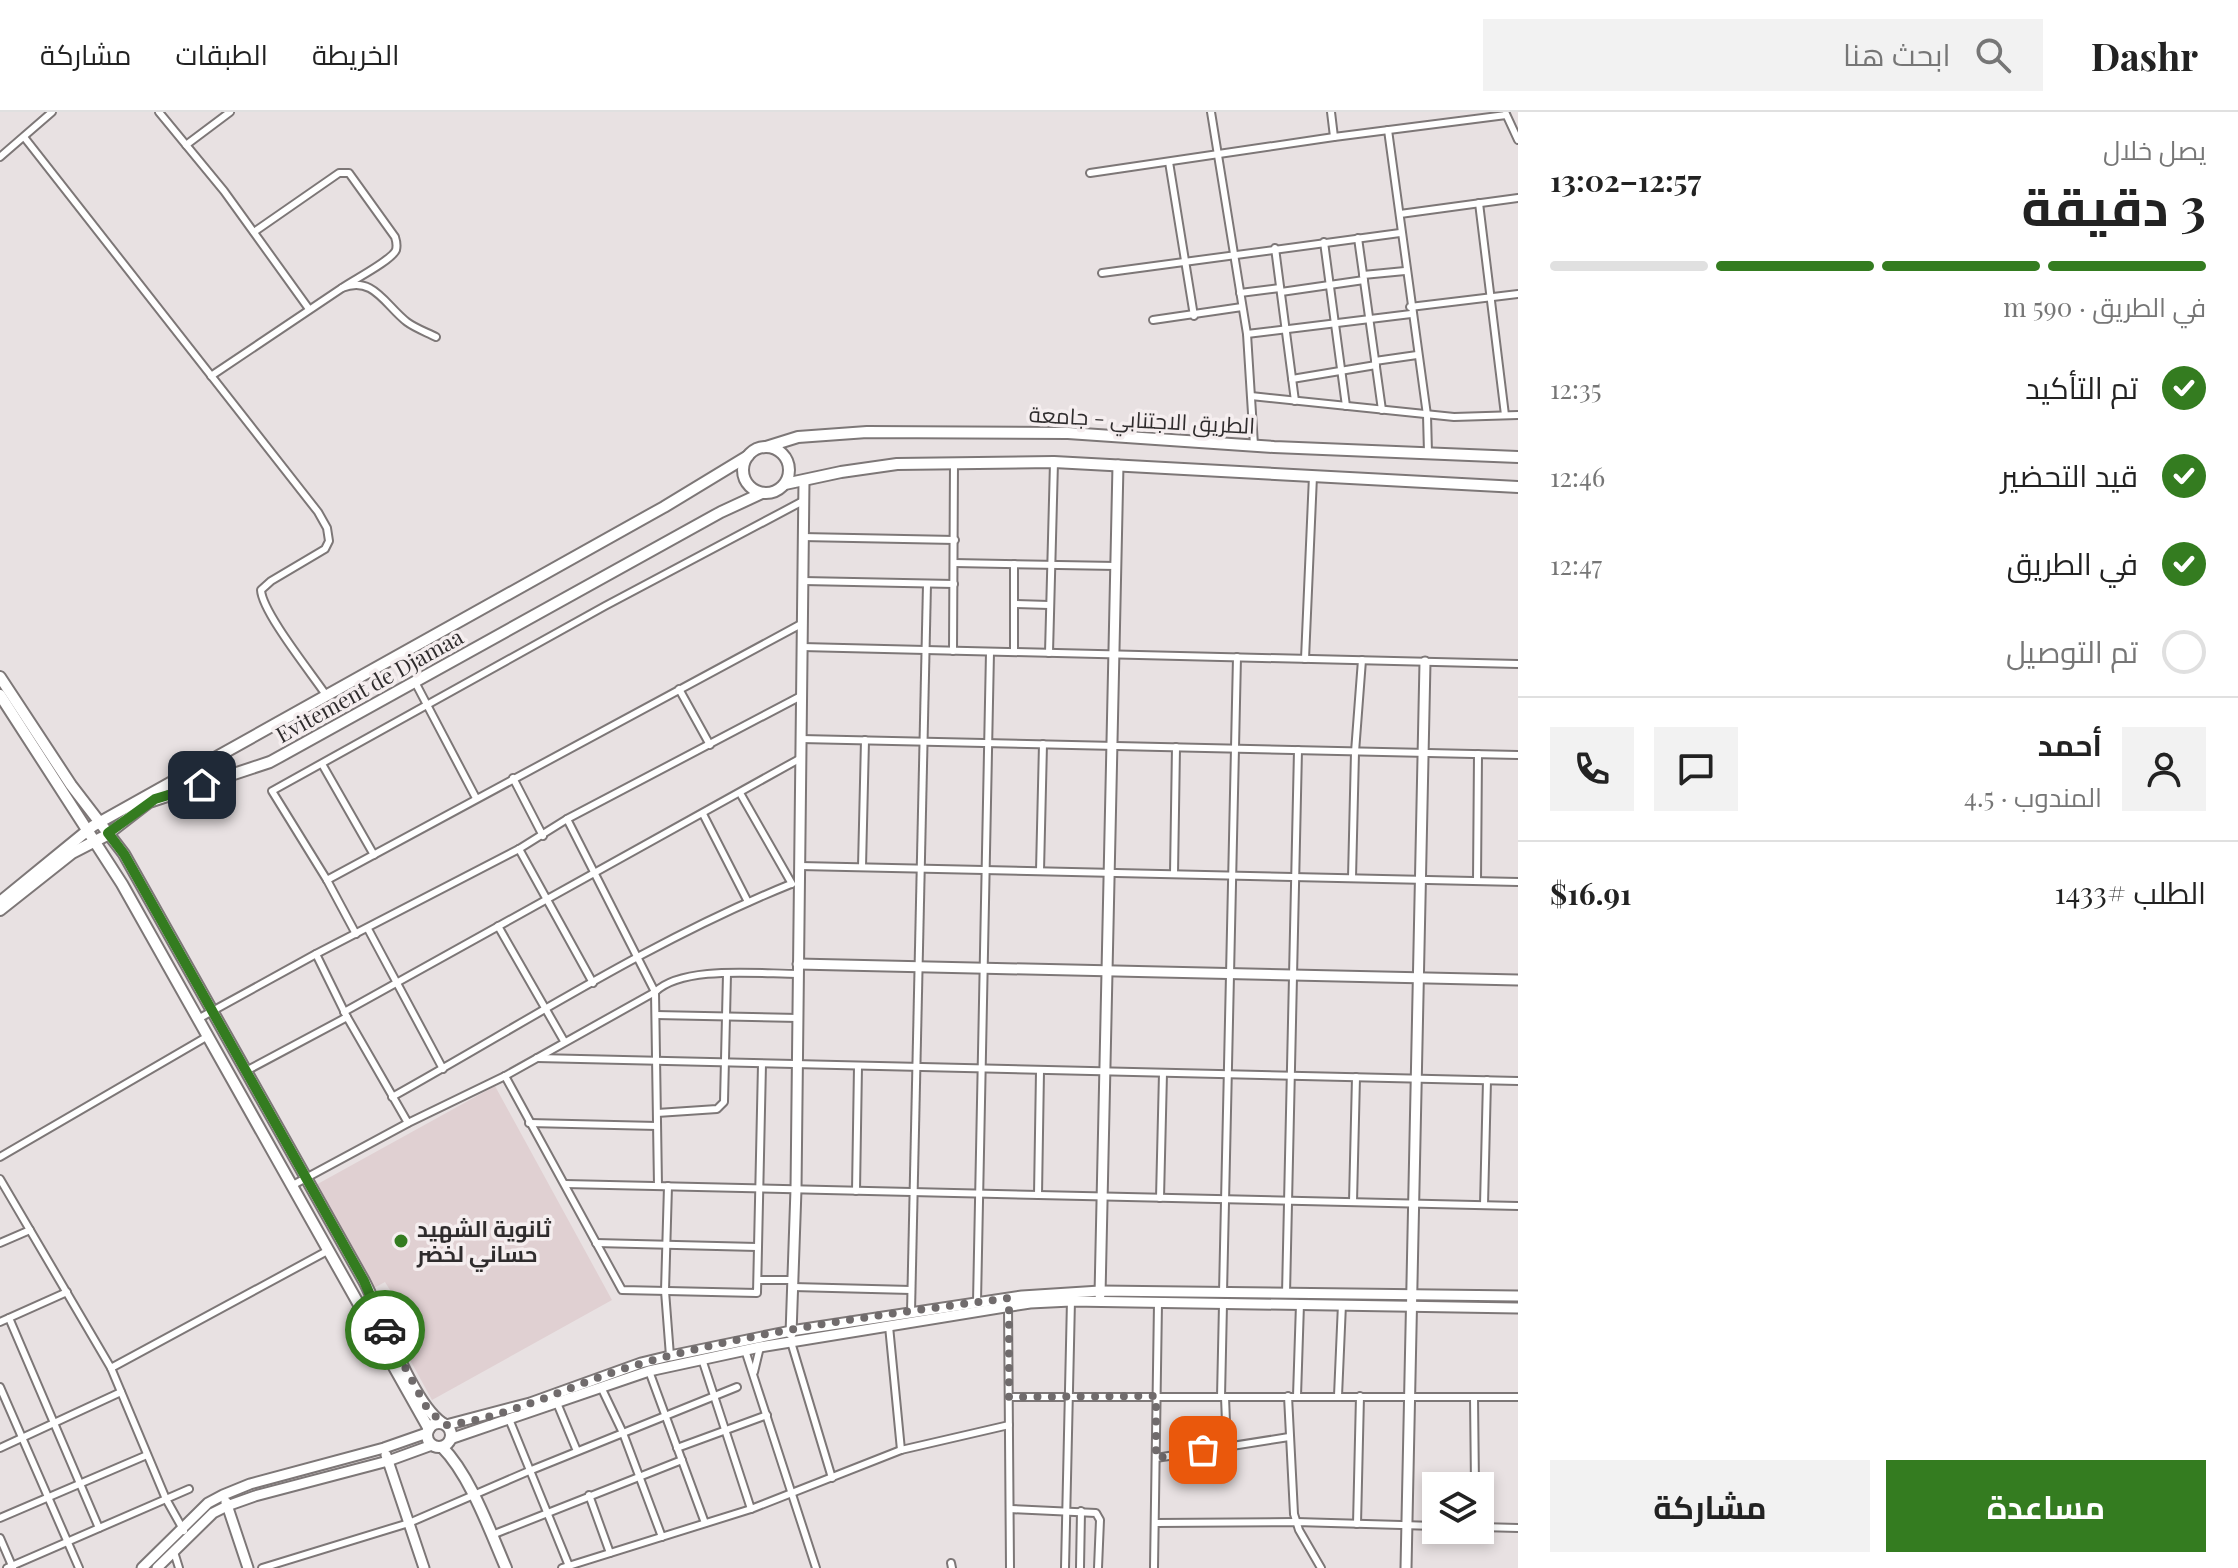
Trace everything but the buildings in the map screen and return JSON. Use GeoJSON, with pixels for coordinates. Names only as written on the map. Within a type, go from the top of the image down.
{"type":"FeatureCollection","features":[{"type":"Feature","properties":{"kind":"main road","name":"الطريق الاجتنابي - جامعة"},"geometry":{"type":"LineString","coordinates":[[766,447],[810,436],[895,431],[1104,434],[1254,445],[1518,457]]}},
{"type":"Feature","properties":{"kind":"main road"},"geometry":{"type":"LineString","coordinates":[[766,447],[782,453],[787,460],[789,476],[778,490],[762,493],[754,489],[744,474],[748,456],[766,447]]}},
{"type":"Feature","properties":{"kind":"main road","name":"Evitement de Djamaa"},"geometry":{"type":"LineString","coordinates":[[0,902],[99,823],[673,502],[748,456]]}},
{"type":"Feature","properties":{"kind":"main road"},"geometry":{"type":"LineString","coordinates":[[785,484],[869,467],[1054,462],[1518,487]]}},
{"type":"Feature","properties":{"kind":"main road","name":"Evitement de Djamaa"},"geometry":{"type":"LineString","coordinates":[[0,910],[65,857],[108,833],[155,799],[270,762],[721,512],[762,493]]}},
{"type":"Feature","properties":{"kind":"main road"},"geometry":{"type":"LineString","coordinates":[[0,677],[71,785],[124,854],[364,1281],[391,1342],[426,1406],[451,1433],[443,1443]]}},
{"type":"Feature","properties":{"kind":"main road"},"geometry":{"type":"LineString","coordinates":[[0,695],[122,884],[428,1431],[459,1456],[506,1568]]}},
{"type":"Feature","properties":{"kind":"main road"},"geometry":{"type":"LineString","coordinates":[[428,1431],[435,1424],[444,1424]]}},
{"type":"Feature","properties":{"kind":"street"},"geometry":{"type":"LineString","coordinates":[[0,157],[52,112]]}},
{"type":"Feature","properties":{"kind":"street"},"geometry":{"type":"LineString","coordinates":[[159,112],[254,232],[309,309]]}},
{"type":"Feature","properties":{"kind":"street"},"geometry":{"type":"LineString","coordinates":[[186,145],[230,112]]}},
{"type":"Feature","properties":{"kind":"street"},"geometry":{"type":"LineString","coordinates":[[1211,112],[1247,334],[1254,445]]}},
{"type":"Feature","properties":{"kind":"street"},"geometry":{"type":"LineString","coordinates":[[1331,112],[1334,137]]}},
{"type":"Feature","properties":{"kind":"street"},"geometry":{"type":"LineString","coordinates":[[1090,173],[1506,113],[1518,140]]}},
{"type":"Feature","properties":{"kind":"street"},"geometry":{"type":"LineString","coordinates":[[1388,130],[1427,415],[1428,453]]}},
{"type":"Feature","properties":{"kind":"street"},"geometry":{"type":"LineString","coordinates":[[24,137],[318,512],[327,528],[329,541],[325,549],[261,590],[261,597],[326,695]]}},
{"type":"Feature","properties":{"kind":"street"},"geometry":{"type":"LineString","coordinates":[[0,145],[12,147]]}},
{"type":"Feature","properties":{"kind":"street"},"geometry":{"type":"LineString","coordinates":[[1169,162],[1194,316]]}},
{"type":"Feature","properties":{"kind":"street"},"geometry":{"type":"LineString","coordinates":[[211,376],[396,250],[395,237],[349,173],[339,173],[254,232]]}},
{"type":"Feature","properties":{"kind":"street"},"geometry":{"type":"LineString","coordinates":[[1400,214],[1518,198]]}},
{"type":"Feature","properties":{"kind":"street"},"geometry":{"type":"LineString","coordinates":[[1479,203],[1505,415]]}},
{"type":"Feature","properties":{"kind":"street"},"geometry":{"type":"LineString","coordinates":[[1102,273],[1400,233]]}},
{"type":"Feature","properties":{"kind":"street"},"geometry":{"type":"LineString","coordinates":[[1358,238],[1382,410]]}},
{"type":"Feature","properties":{"kind":"street"},"geometry":{"type":"LineString","coordinates":[[1324,242],[1346,406]]}},
{"type":"Feature","properties":{"kind":"street"},"geometry":{"type":"LineString","coordinates":[[1275,248],[1295,401]]}},
{"type":"Feature","properties":{"kind":"street"},"geometry":{"type":"LineString","coordinates":[[1240,293],[1330,286],[1405,271]]}},
{"type":"Feature","properties":{"kind":"street"},"geometry":{"type":"LineString","coordinates":[[342,288],[353,283],[373,289],[408,324],[436,337]]}},
{"type":"Feature","properties":{"kind":"street"},"geometry":{"type":"LineString","coordinates":[[1247,334],[1369,319],[1518,294]]}},
{"type":"Feature","properties":{"kind":"street"},"geometry":{"type":"LineString","coordinates":[[1153,320],[1242,307]]}},
{"type":"Feature","properties":{"kind":"street"},"geometry":{"type":"LineString","coordinates":[[1292,379],[1417,355]]}},
{"type":"Feature","properties":{"kind":"street"},"geometry":{"type":"LineString","coordinates":[[1251,396],[1454,417],[1518,415]]}},
{"type":"Feature","properties":{"kind":"street"},"geometry":{"type":"LineString","coordinates":[[1049,653],[1054,462]]}},
{"type":"Feature","properties":{"kind":"street"},"geometry":{"type":"LineString","coordinates":[[953,651],[954,463]]}},
{"type":"Feature","properties":{"kind":"street"},"geometry":{"type":"LineString","coordinates":[[1100,1297],[1118,465]]}},
{"type":"Feature","properties":{"kind":"street"},"geometry":{"type":"LineString","coordinates":[[1305,659],[1313,476]]}},
{"type":"Feature","properties":{"kind":"street"},"geometry":{"type":"LineString","coordinates":[[804,480],[796,1189],[791,1336],[832,1478]]}},
{"type":"Feature","properties":{"kind":"street"},"geometry":{"type":"LineString","coordinates":[[356,934],[272,791],[804,500]]}},
{"type":"Feature","properties":{"kind":"street"},"geometry":{"type":"LineString","coordinates":[[802,537],[955,540]]}},
{"type":"Feature","properties":{"kind":"street"},"geometry":{"type":"LineString","coordinates":[[954,563],[1116,566]]}},
{"type":"Feature","properties":{"kind":"street"},"geometry":{"type":"LineString","coordinates":[[1014,564],[1014,652]]}},
{"type":"Feature","properties":{"kind":"street"},"geometry":{"type":"LineString","coordinates":[[803,581],[954,584]]}},
{"type":"Feature","properties":{"kind":"street"},"geometry":{"type":"LineString","coordinates":[[911,1312],[927,584]]}},
{"type":"Feature","properties":{"kind":"street"},"geometry":{"type":"LineString","coordinates":[[1014,604],[1049,605]]}},
{"type":"Feature","properties":{"kind":"street"},"geometry":{"type":"LineString","coordinates":[[327,880],[803,623]]}},
{"type":"Feature","properties":{"kind":"street"},"geometry":{"type":"LineString","coordinates":[[802,647],[1518,664]]}},
{"type":"Feature","properties":{"kind":"street"},"geometry":{"type":"LineString","coordinates":[[977,1302],[990,652]]}},
{"type":"Feature","properties":{"kind":"street"},"geometry":{"type":"LineString","coordinates":[[1223,1293],[1237,657]]}},
{"type":"Feature","properties":{"kind":"street"},"geometry":{"type":"LineString","coordinates":[[1352,878],[1355,752],[1362,660]]}},
{"type":"Feature","properties":{"kind":"street"},"geometry":{"type":"LineString","coordinates":[[1406,1568],[1425,662]]}},
{"type":"Feature","properties":{"kind":"street"},"geometry":{"type":"LineString","coordinates":[[415,682],[476,798]]}},
{"type":"Feature","properties":{"kind":"street"},"geometry":{"type":"LineString","coordinates":[[679,689],[710,745]]}},
{"type":"Feature","properties":{"kind":"street"},"geometry":{"type":"LineString","coordinates":[[198,1019],[802,696]]}},
{"type":"Feature","properties":{"kind":"street"},"geometry":{"type":"LineString","coordinates":[[801,739],[1518,755]]}},
{"type":"Feature","properties":{"kind":"street"},"geometry":{"type":"LineString","coordinates":[[862,867],[865,740]]}},
{"type":"Feature","properties":{"kind":"street"},"geometry":{"type":"LineString","coordinates":[[1040,871],[1043,744]]}},
{"type":"Feature","properties":{"kind":"street"},"geometry":{"type":"LineString","coordinates":[[1174,874],[1176,747]]}},
{"type":"Feature","properties":{"kind":"street"},"geometry":{"type":"LineString","coordinates":[[1286,1294],[1298,750]]}},
{"type":"Feature","properties":{"kind":"street"},"geometry":{"type":"LineString","coordinates":[[1477,881],[1478,754]]}},
{"type":"Feature","properties":{"kind":"street"},"geometry":{"type":"LineString","coordinates":[[246,1071],[396,983],[801,758]]}},
{"type":"Feature","properties":{"kind":"street"},"geometry":{"type":"LineString","coordinates":[[322,764],[374,855]]}},
{"type":"Feature","properties":{"kind":"street"},"geometry":{"type":"LineString","coordinates":[[513,778],[543,836]]}},
{"type":"Feature","properties":{"kind":"street"},"geometry":{"type":"LineString","coordinates":[[740,793],[799,898]]}},
{"type":"Feature","properties":{"kind":"street"},"geometry":{"type":"LineString","coordinates":[[703,814],[748,902]]}},
{"type":"Feature","properties":{"kind":"street"},"geometry":{"type":"LineString","coordinates":[[567,819],[655,992],[658,1186]]}},
{"type":"Feature","properties":{"kind":"street"},"geometry":{"type":"LineString","coordinates":[[519,849],[593,983]]}},
{"type":"Feature","properties":{"kind":"street"},"geometry":{"type":"LineString","coordinates":[[800,866],[1518,882]]}},
{"type":"Feature","properties":{"kind":"street"},"geometry":{"type":"LineString","coordinates":[[392,1097],[637,959],[748,902],[791,884]]}},
{"type":"Feature","properties":{"kind":"street"},"geometry":{"type":"LineString","coordinates":[[498,926],[564,1041]]}},
{"type":"Feature","properties":{"kind":"street"},"geometry":{"type":"LineString","coordinates":[[368,929],[443,1069]]}},
{"type":"Feature","properties":{"kind":"street"},"geometry":{"type":"LineString","coordinates":[[316,954],[345,1014],[408,1123]]}},
{"type":"Feature","properties":{"kind":"street"},"geometry":{"type":"LineString","coordinates":[[293,1185],[408,1123],[505,1076],[655,992],[665,982],[682,976],[918,966],[1518,980]]}},
{"type":"Feature","properties":{"kind":"street"},"geometry":{"type":"LineString","coordinates":[[657,1113],[722,1107],[727,974]]}},
{"type":"Feature","properties":{"kind":"street"},"geometry":{"type":"LineString","coordinates":[[656,1015],[798,1018]]}},
{"type":"Feature","properties":{"kind":"street"},"geometry":{"type":"LineString","coordinates":[[0,1157],[208,1036]]}},
{"type":"Feature","properties":{"kind":"street"},"geometry":{"type":"LineString","coordinates":[[537,1058],[1518,1081]]}},
{"type":"Feature","properties":{"kind":"street"},"geometry":{"type":"LineString","coordinates":[[505,1076],[622,1290],[757,1293],[762,1064]]}},
{"type":"Feature","properties":{"kind":"street"},"geometry":{"type":"LineString","coordinates":[[856,1191],[858,1066]]}},
{"type":"Feature","properties":{"kind":"street"},"geometry":{"type":"LineString","coordinates":[[1038,1195],[1040,1071]]}},
{"type":"Feature","properties":{"kind":"street"},"geometry":{"type":"LineString","coordinates":[[1160,1198],[1163,1073]]}},
{"type":"Feature","properties":{"kind":"street"},"geometry":{"type":"LineString","coordinates":[[1353,1202],[1356,1077]]}},
{"type":"Feature","properties":{"kind":"street"},"geometry":{"type":"LineString","coordinates":[[1484,1205],[1487,1080]]}},
{"type":"Feature","properties":{"kind":"street"},"geometry":{"type":"LineString","coordinates":[[529,1123],[657,1126]]}},
{"type":"Feature","properties":{"kind":"street"},"geometry":{"type":"LineString","coordinates":[[0,1179],[111,1368],[166,1499],[188,1537]]}},
{"type":"Feature","properties":{"kind":"street"},"geometry":{"type":"LineString","coordinates":[[565,1184],[1518,1206]]}},
{"type":"Feature","properties":{"kind":"street"},"geometry":{"type":"LineString","coordinates":[[668,1186],[665,1291],[670,1356]]}},
{"type":"Feature","properties":{"kind":"street"},"geometry":{"type":"LineString","coordinates":[[0,1243],[30,1230]]}},
{"type":"Feature","properties":{"kind":"street"},"geometry":{"type":"LineString","coordinates":[[596,1243],[757,1247]]}},
{"type":"Feature","properties":{"kind":"street"},"geometry":{"type":"LineString","coordinates":[[111,1368],[329,1250]]}},
{"type":"Feature","properties":{"kind":"street"},"geometry":{"type":"LineString","coordinates":[[758,1280],[911,1290]]}},
{"type":"Feature","properties":{"kind":"street"},"geometry":{"type":"LineString","coordinates":[[0,1322],[67,1292]]}},
{"type":"Feature","properties":{"kind":"street"},"geometry":{"type":"LineString","coordinates":[[444,1424],[530,1403],[641,1363],[670,1356],[977,1302],[1223,1293],[1412,1300],[1518,1308]]}},
{"type":"Feature","properties":{"kind":"street"},"geometry":{"type":"LineString","coordinates":[[1100,1297],[1158,1303],[1342,1304],[1518,1296]]}},
{"type":"Feature","properties":{"kind":"street"},"geometry":{"type":"LineString","coordinates":[[1065,1568],[1070,1297]]}},
{"type":"Feature","properties":{"kind":"street"},"geometry":{"type":"LineString","coordinates":[[157,1568],[213,1513],[227,1506],[388,1461],[649,1371],[702,1359],[744,1345],[760,1347],[791,1336],[889,1326],[1009,1302]]}},
{"type":"Feature","properties":{"kind":"street"},"geometry":{"type":"LineString","coordinates":[[1009,1302],[1010,1568]]}},
{"type":"Feature","properties":{"kind":"street"},"geometry":{"type":"LineString","coordinates":[[1154,1568],[1158,1303]]}},
{"type":"Feature","properties":{"kind":"street"},"geometry":{"type":"LineString","coordinates":[[1223,1304],[1223,1397],[1227,1447]]}},
{"type":"Feature","properties":{"kind":"street"},"geometry":{"type":"LineString","coordinates":[[1297,1396],[1300,1304]]}},
{"type":"Feature","properties":{"kind":"street"},"geometry":{"type":"LineString","coordinates":[[1338,1396],[1342,1304]]}},
{"type":"Feature","properties":{"kind":"street"},"geometry":{"type":"LineString","coordinates":[[9,1318],[99,1528]]}},
{"type":"Feature","properties":{"kind":"street"},"geometry":{"type":"LineString","coordinates":[[889,1326],[901,1450]]}},
{"type":"Feature","properties":{"kind":"street"},"geometry":{"type":"LineString","coordinates":[[744,1345],[816,1568]]}},
{"type":"Feature","properties":{"kind":"street"},"geometry":{"type":"LineString","coordinates":[[754,1376],[760,1347]]}},
{"type":"Feature","properties":{"kind":"street"},"geometry":{"type":"LineString","coordinates":[[702,1359],[751,1509]]}},
{"type":"Feature","properties":{"kind":"street"},"geometry":{"type":"LineString","coordinates":[[649,1371],[705,1523]]}},
{"type":"Feature","properties":{"kind":"street"},"geometry":{"type":"LineString","coordinates":[[0,1387],[79,1568]]}},
{"type":"Feature","properties":{"kind":"street"},"geometry":{"type":"LineString","coordinates":[[601,1387],[623,1433],[662,1537]]}},
{"type":"Feature","properties":{"kind":"street"},"geometry":{"type":"LineString","coordinates":[[262,1568],[409,1523],[473,1493],[737,1387]]}},
{"type":"Feature","properties":{"kind":"street"},"geometry":{"type":"LineString","coordinates":[[0,1448],[121,1392]]}},
{"type":"Feature","properties":{"kind":"street"},"geometry":{"type":"LineString","coordinates":[[1288,1396],[1296,1522],[1321,1568]]}},
{"type":"Feature","properties":{"kind":"street"},"geometry":{"type":"LineString","coordinates":[[1357,1524],[1360,1396]]}},
{"type":"Feature","properties":{"kind":"street"},"geometry":{"type":"LineString","coordinates":[[1009,1397],[1518,1397]]}},
{"type":"Feature","properties":{"kind":"street"},"geometry":{"type":"LineString","coordinates":[[1474,1397],[1475,1472]]}},
{"type":"Feature","properties":{"kind":"street"},"geometry":{"type":"LineString","coordinates":[[557,1403],[577,1451]]}},
{"type":"Feature","properties":{"kind":"street"},"geometry":{"type":"LineString","coordinates":[[677,1448],[767,1415]]}},
{"type":"Feature","properties":{"kind":"street"},"geometry":{"type":"LineString","coordinates":[[509,1419],[547,1511],[565,1567],[751,1509],[901,1450],[1009,1425]]}},
{"type":"Feature","properties":{"kind":"street"},"geometry":{"type":"LineString","coordinates":[[142,1568],[208,1503],[223,1495],[250,1484],[384,1448],[428,1431]]}},
{"type":"Feature","properties":{"kind":"street"},"geometry":{"type":"LineString","coordinates":[[1156,1458],[1289,1437]]}},
{"type":"Feature","properties":{"kind":"street"},"geometry":{"type":"LineString","coordinates":[[384,1448],[424,1568]]}},
{"type":"Feature","properties":{"kind":"street"},"geometry":{"type":"LineString","coordinates":[[0,1518],[147,1455]]}},
{"type":"Feature","properties":{"kind":"street"},"geometry":{"type":"LineString","coordinates":[[492,1535],[682,1460]]}},
{"type":"Feature","properties":{"kind":"street"},"geometry":{"type":"LineString","coordinates":[[250,1484],[255,1496]]}},
{"type":"Feature","properties":{"kind":"street"},"geometry":{"type":"LineString","coordinates":[[0,1538],[11,1567],[189,1489]]}},
{"type":"Feature","properties":{"kind":"street"},"geometry":{"type":"LineString","coordinates":[[223,1495],[248,1568]]}},
{"type":"Feature","properties":{"kind":"street"},"geometry":{"type":"LineString","coordinates":[[589,1495],[610,1553]]}},
{"type":"Feature","properties":{"kind":"street"},"geometry":{"type":"LineString","coordinates":[[1010,1509],[1096,1513],[1100,1520],[1098,1568]]}},
{"type":"Feature","properties":{"kind":"street"},"geometry":{"type":"LineString","coordinates":[[1080,1568],[1081,1511]]}},
{"type":"Feature","properties":{"kind":"street"},"geometry":{"type":"LineString","coordinates":[[1155,1523],[1422,1526]]}},
{"type":"Feature","properties":{"kind":"street"},"geometry":{"type":"LineString","coordinates":[[1494,1527],[1518,1528]]}},
{"type":"Feature","properties":{"kind":"street"},"geometry":{"type":"LineString","coordinates":[[174,1552],[179,1568]]}},
{"type":"Feature","properties":{"kind":"shaded area"},"geometry":{"type":"Polygon","coordinates":[[[495,1086],[612,1300],[432,1400],[398,1338],[403,1311],[385,1282],[374,1288],[314,1186],[495,1086]]]}},
{"type":"Feature","properties":{"kind":"way so far"},"geometry":{"type":"LineString","coordinates":[[385,1330],[428,1410],[446,1425],[530,1403],[641,1363],[670,1356],[791,1331],[1009,1298],[1009,1397],[1156,1396],[1156,1458],[1203,1450]]}},
{"type":"Feature","properties":{"kind":"place","name":"ثانوية الشهيد حساني لخضر"},"geometry":{"type":"Point","coordinates":[401,1241]}},
{"type":"Feature","properties":{"kind":"route"},"geometry":{"type":"LineString","coordinates":[[202,785],[155,799],[108,833],[124,854],[364,1281],[385,1330]]}}]}
